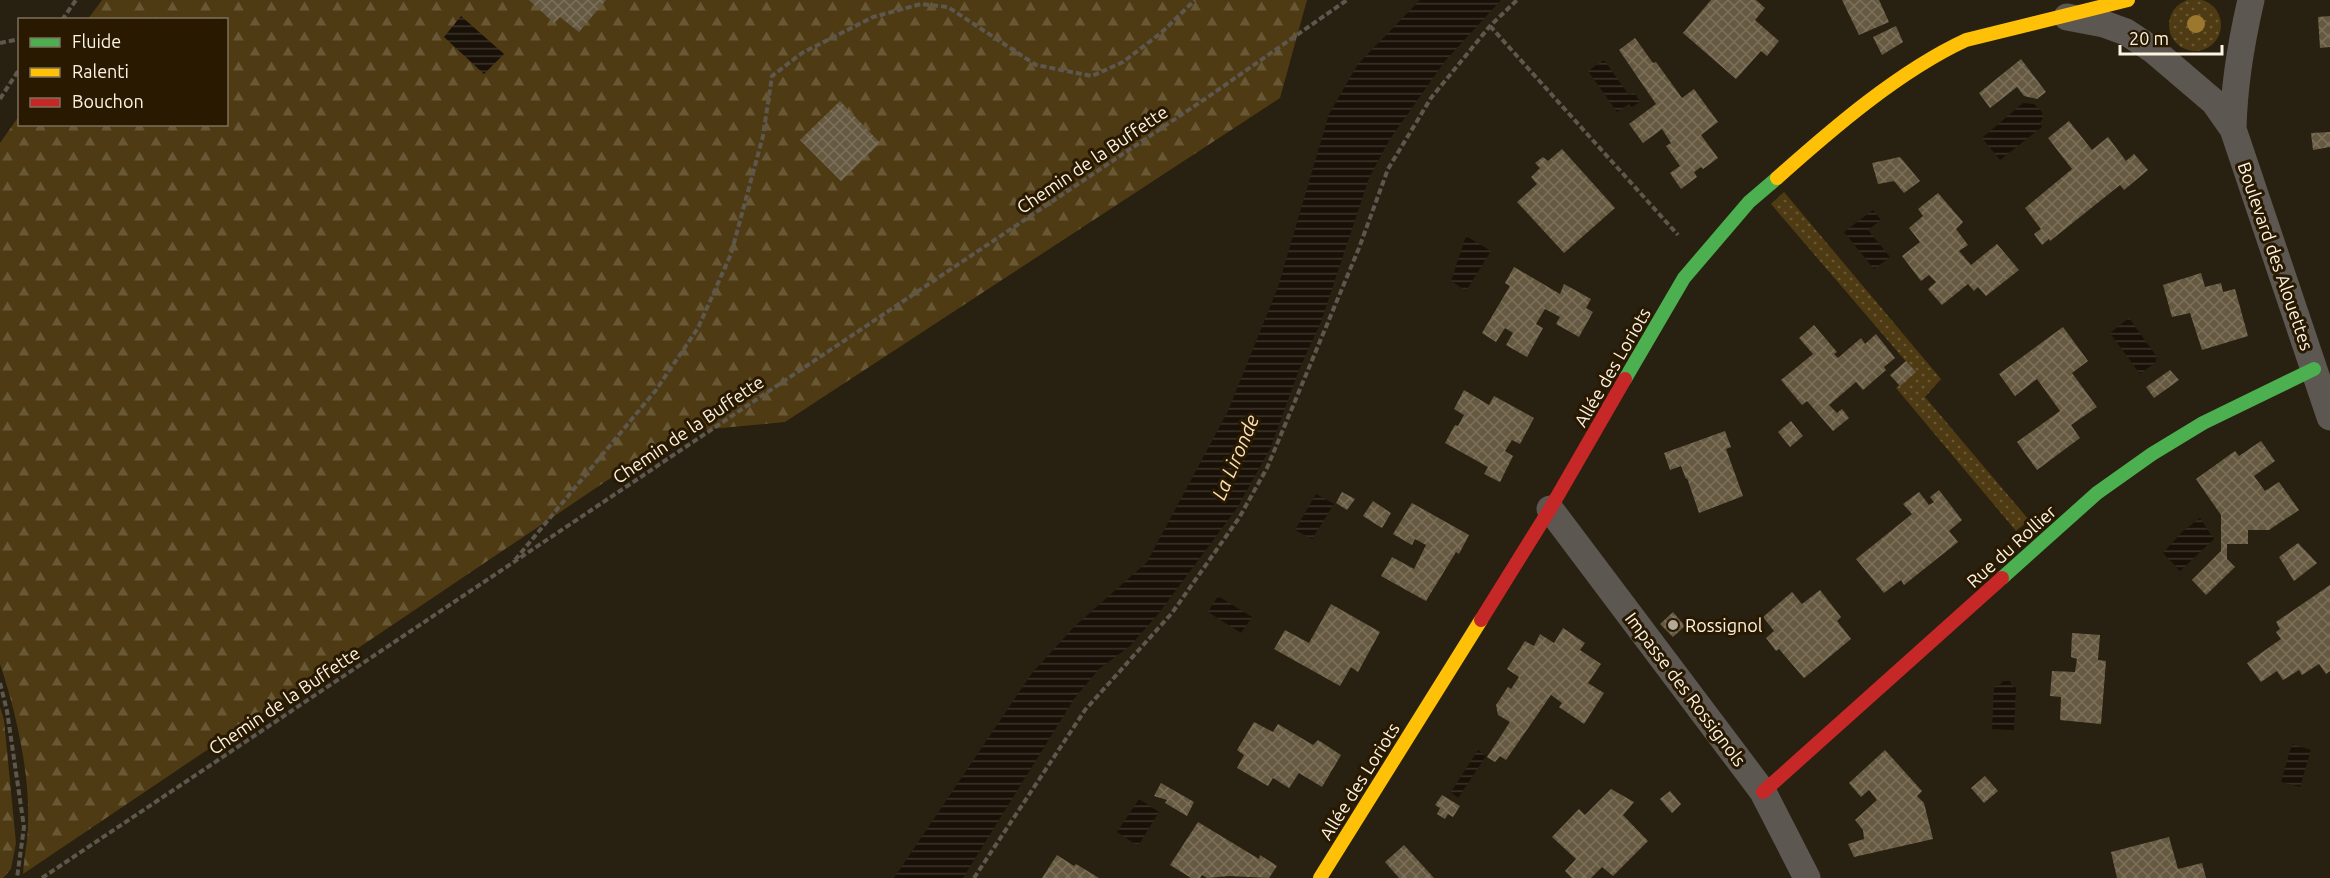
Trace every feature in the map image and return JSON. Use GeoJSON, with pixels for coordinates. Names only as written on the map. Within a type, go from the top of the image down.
{"type":"FeatureCollection","features":[{"type":"Feature","properties":{"kind":"street","name":"Allée des Loriots"},"geometry":{"type":"LineString","coordinates":[[1320,878],[1550,509],[1684,278],[1749,202],[1822,138],[1920,64],[1942,51],[1966,40],[2016,26],[2128,0]]}},
{"type":"Feature","properties":{"kind":"street"},"geometry":{"type":"LineString","coordinates":[[2233,129],[2237,70],[2251,0]]}},
{"type":"Feature","properties":{"kind":"street"},"geometry":{"type":"LineString","coordinates":[[2067,16],[2126,32],[2153,50],[2214,102],[2233,129]]}},
{"type":"Feature","properties":{"kind":"street","name":"Boulevard des Alouettes"},"geometry":{"type":"LineString","coordinates":[[2233,129],[2330,417]]}},
{"type":"Feature","properties":{"kind":"street","name":"Rue du Rollier"},"geometry":{"type":"LineString","coordinates":[[1763,792],[2097,493],[2152,454],[2203,423],[2314,369]]}},
{"type":"Feature","properties":{"kind":"street","name":"Impasse des Rossignols"},"geometry":{"type":"LineString","coordinates":[[1550,509],[1763,792],[1807,878]]}},
{"type":"Feature","properties":{"kind":"path"},"geometry":{"type":"LineString","coordinates":[[63,18],[76,0]]}},
{"type":"Feature","properties":{"kind":"path"},"geometry":{"type":"LineString","coordinates":[[511,564],[656,390],[698,328],[731,254],[763,136],[772,76],[802,53],[873,17],[921,4],[948,6],[1036,65],[1092,76],[1124,62],[1161,33],[1195,0]]}},
{"type":"Feature","properties":{"kind":"path","name":"Chemin de la Buffette"},"geometry":{"type":"LineString","coordinates":[[42,878],[1205,99],[1347,0]]}},
{"type":"Feature","properties":{"kind":"path"},"geometry":{"type":"LineString","coordinates":[[974,878],[1085,710],[1172,613],[1239,518],[1267,468],[1359,248],[1388,169],[1431,98],[1490,26],[1517,0]]}},
{"type":"Feature","properties":{"kind":"path"},"geometry":{"type":"LineString","coordinates":[[1490,26],[1699,259]]}},
{"type":"Feature","properties":{"kind":"path"},"geometry":{"type":"LineString","coordinates":[[0,44],[18,40]]}},
{"type":"Feature","properties":{"kind":"path"},"geometry":{"type":"LineString","coordinates":[[0,99],[18,71]]}},
{"type":"Feature","properties":{"kind":"path"},"geometry":{"type":"LineString","coordinates":[[0,683],[7,711],[24,827],[17,878]]}},
{"type":"Feature","properties":{"kind":"green space"},"geometry":{"type":"Polygon","coordinates":[[[2190,-1],[2200,-1],[2210,3],[2217,10],[2221,25],[2217,40],[2210,47],[2200,51],[2190,51],[2180,47],[2173,40],[2169,30],[2169,20],[2173,10],[2180,3],[2190,-1]]]}},
{"type":"Feature","properties":{"kind":"green space"},"geometry":{"type":"Polygon","coordinates":[[[102,0],[1307,0],[1280,98],[785,422],[679,432],[23,874],[28,829],[27,784],[16,722],[0,664],[0,143],[18,117],[18,126],[228,126],[228,18],[89,18],[102,0]]]}},
{"type":"Feature","properties":{"kind":"green space"},"geometry":{"type":"Polygon","coordinates":[[[1784,192],[1941,379],[1925,397],[2029,520],[2016,531],[1896,388],[1915,372],[1771,204],[1784,192]]]}},
{"type":"Feature","properties":{"kind":"green space"},"geometry":{"type":"Polygon","coordinates":[[[0,707],[4,720],[16,843],[11,869],[3,878],[0,878],[0,707]]]}},
{"type":"Feature","properties":{"kind":"water","name":"La Lironde"},"geometry":{"type":"Polygon","coordinates":[[[1420,0],[1501,0],[1445,61],[1390,139],[1369,178],[1321,322],[1299,370],[1270,449],[1237,508],[1159,613],[1130,646],[1099,669],[1074,699],[963,878],[894,878],[1032,673],[1074,627],[1147,562],[1228,411],[1278,287],[1329,114],[1358,64],[1420,0]]]}},
{"type":"Feature","properties":{"kind":"water"},"geometry":{"type":"Polygon","coordinates":[[[461,16],[504,54],[484,74],[444,37],[461,16]]]}},
{"type":"Feature","properties":{"kind":"water"},"geometry":{"type":"Polygon","coordinates":[[[1604,60],[1629,95],[1634,92],[1640,102],[1632,107],[1629,104],[1617,112],[1588,71],[1604,60]]]}},
{"type":"Feature","properties":{"kind":"water"},"geometry":{"type":"Polygon","coordinates":[[[2023,103],[2034,104],[2042,112],[2043,118],[2040,123],[2042,127],[2000,160],[1982,138],[2023,103]]]}},
{"type":"Feature","properties":{"kind":"water"},"geometry":{"type":"Polygon","coordinates":[[[1873,210],[1881,220],[1868,230],[1890,257],[1874,269],[1844,232],[1873,210]]]}},
{"type":"Feature","properties":{"kind":"water"},"geometry":{"type":"Polygon","coordinates":[[[1466,236],[1491,251],[1466,291],[1451,281],[1466,236]]]}},
{"type":"Feature","properties":{"kind":"water"},"geometry":{"type":"Polygon","coordinates":[[[2129,318],[2157,357],[2155,363],[2140,374],[2110,333],[2129,318]]]}},
{"type":"Feature","properties":{"kind":"water"},"geometry":{"type":"Polygon","coordinates":[[[1316,494],[1334,504],[1312,539],[1295,530],[1316,494]]]}},
{"type":"Feature","properties":{"kind":"water"},"geometry":{"type":"Polygon","coordinates":[[[2200,518],[2214,539],[2180,571],[2163,553],[2182,532],[2200,518]]]}},
{"type":"Feature","properties":{"kind":"water"},"geometry":{"type":"Polygon","coordinates":[[[1218,596],[1252,617],[1241,633],[1208,612],[1218,596]]]}},
{"type":"Feature","properties":{"kind":"water"},"geometry":{"type":"Polygon","coordinates":[[[2003,681],[2010,681],[2013,687],[2016,687],[2014,730],[1992,729],[1994,686],[1999,686],[2003,681]]]}},
{"type":"Feature","properties":{"kind":"water"},"geometry":{"type":"Polygon","coordinates":[[[2292,744],[2311,750],[2300,787],[2281,782],[2292,744]]]}},
{"type":"Feature","properties":{"kind":"water"},"geometry":{"type":"Polygon","coordinates":[[[1478,750],[1486,756],[1458,798],[1451,792],[1478,750]]]}},
{"type":"Feature","properties":{"kind":"water"},"geometry":{"type":"Polygon","coordinates":[[[1139,799],[1159,812],[1138,846],[1117,832],[1139,799]]]}},
{"type":"Feature","properties":{"kind":"building"},"geometry":{"type":"Polygon","coordinates":[[[529,0],[606,0],[579,32],[560,17],[554,23],[529,0]]]}},
{"type":"Feature","properties":{"kind":"building"},"geometry":{"type":"Polygon","coordinates":[[[1711,0],[1756,0],[1765,8],[1755,20],[1779,41],[1767,56],[1761,51],[1736,79],[1683,33],[1711,0]]]}},
{"type":"Feature","properties":{"kind":"building"},"geometry":{"type":"Polygon","coordinates":[[[1842,0],[1879,0],[1889,22],[1859,35],[1842,0]]]}},
{"type":"Feature","properties":{"kind":"building"},"geometry":{"type":"Polygon","coordinates":[[[2330,16],[2330,47],[2320,48],[2318,17],[2330,16]]]}},
{"type":"Feature","properties":{"kind":"building"},"geometry":{"type":"Polygon","coordinates":[[[1896,26],[1903,42],[1882,55],[1873,37],[1896,26]]]}},
{"type":"Feature","properties":{"kind":"building"},"geometry":{"type":"Polygon","coordinates":[[[1635,38],[1682,98],[1694,89],[1718,122],[1701,135],[1718,158],[1703,169],[1701,167],[1694,172],[1697,177],[1681,189],[1670,173],[1680,166],[1666,146],[1671,143],[1662,129],[1643,143],[1629,124],[1656,104],[1619,50],[1635,38]]]}},
{"type":"Feature","properties":{"kind":"building"},"geometry":{"type":"Polygon","coordinates":[[[2021,59],[2046,92],[2037,99],[2024,96],[2017,87],[1990,108],[1979,93],[2021,59]]]}},
{"type":"Feature","properties":{"kind":"building"},"geometry":{"type":"Polygon","coordinates":[[[840,101],[880,143],[841,181],[800,140],[840,101]]]}},
{"type":"Feature","properties":{"kind":"building"},"geometry":{"type":"Polygon","coordinates":[[[2069,121],[2092,150],[2108,137],[2126,161],[2134,154],[2148,170],[2124,190],[2120,185],[2042,245],[2034,234],[2041,229],[2025,208],[2072,169],[2048,138],[2069,121]]]}},
{"type":"Feature","properties":{"kind":"building"},"geometry":{"type":"Polygon","coordinates":[[[2330,132],[2330,147],[2313,150],[2311,133],[2330,132]]]}},
{"type":"Feature","properties":{"kind":"building"},"geometry":{"type":"Polygon","coordinates":[[[1562,149],[1615,208],[1564,253],[1517,202],[1537,184],[1531,177],[1540,168],[1535,163],[1543,157],[1548,161],[1562,149]]]}},
{"type":"Feature","properties":{"kind":"building"},"geometry":{"type":"Polygon","coordinates":[[[1900,157],[1920,181],[1904,193],[1894,181],[1878,184],[1872,163],[1900,157]]]}},
{"type":"Feature","properties":{"kind":"building"},"geometry":{"type":"Polygon","coordinates":[[[1938,193],[1963,222],[1956,229],[1968,245],[1959,251],[1971,265],[1997,244],[2019,270],[1986,296],[1978,287],[1974,291],[1968,284],[1942,305],[1928,289],[1936,282],[1929,275],[1921,281],[1902,256],[1920,242],[1909,228],[1923,216],[1918,209],[1938,193]]]}},
{"type":"Feature","properties":{"kind":"building"},"geometry":{"type":"Polygon","coordinates":[[[1514,267],[1560,294],[1564,284],[1591,299],[1586,308],[1593,312],[1579,337],[1556,324],[1560,317],[1545,309],[1536,324],[1543,328],[1527,357],[1506,345],[1513,333],[1505,328],[1496,342],[1482,333],[1510,286],[1505,283],[1514,267]]]}},
{"type":"Feature","properties":{"kind":"building"},"geometry":{"type":"Polygon","coordinates":[[[2201,273],[2205,287],[2221,283],[2223,292],[2235,289],[2248,336],[2202,350],[2190,313],[2172,317],[2163,285],[2201,273]]]}},
{"type":"Feature","properties":{"kind":"building"},"geometry":{"type":"Polygon","coordinates":[[[1814,325],[1837,352],[1834,354],[1838,358],[1861,338],[1865,344],[1876,334],[1895,358],[1884,367],[1886,370],[1863,390],[1856,382],[1829,405],[1837,413],[1842,409],[1849,418],[1833,431],[1807,401],[1802,405],[1781,380],[1813,354],[1799,338],[1814,325]]]}},
{"type":"Feature","properties":{"kind":"building"},"geometry":{"type":"Polygon","coordinates":[[[2063,327],[2088,361],[2072,373],[2097,407],[2071,425],[2080,438],[2037,470],[2017,442],[2060,411],[2037,379],[2015,396],[1999,374],[2063,327]]]}},
{"type":"Feature","properties":{"kind":"building"},"geometry":{"type":"Polygon","coordinates":[[[1906,361],[1916,372],[1900,386],[1890,375],[1906,361]]]}},
{"type":"Feature","properties":{"kind":"building"},"geometry":{"type":"Polygon","coordinates":[[[2170,370],[2179,380],[2154,398],[2146,387],[2170,370]]]}},
{"type":"Feature","properties":{"kind":"building"},"geometry":{"type":"Polygon","coordinates":[[[1464,390],[1489,405],[1494,396],[1534,418],[1520,444],[1512,440],[1505,451],[1513,456],[1500,482],[1484,474],[1488,467],[1445,443],[1455,425],[1458,426],[1464,415],[1454,409],[1464,390]]]}},
{"type":"Feature","properties":{"kind":"building"},"geometry":{"type":"Polygon","coordinates":[[[1791,421],[1803,436],[1790,447],[1778,432],[1791,421]]]}},
{"type":"Feature","properties":{"kind":"building"},"geometry":{"type":"Polygon","coordinates":[[[1725,431],[1731,447],[1726,449],[1743,496],[1699,513],[1681,466],[1670,470],[1664,453],[1725,431]]]}},
{"type":"Feature","properties":{"kind":"building"},"geometry":{"type":"Polygon","coordinates":[[[2261,441],[2275,461],[2254,476],[2265,491],[2279,482],[2299,510],[2269,530],[2248,530],[2248,544],[2227,544],[2227,559],[2235,567],[2206,595],[2192,580],[2221,551],[2221,515],[2196,479],[2235,451],[2239,456],[2261,441]]]}},
{"type":"Feature","properties":{"kind":"building"},"geometry":{"type":"Polygon","coordinates":[[[1939,490],[1962,520],[1949,531],[1958,542],[1904,585],[1901,580],[1884,593],[1856,559],[1912,514],[1903,504],[1919,492],[1929,505],[1934,502],[1930,497],[1939,490]]]}},
{"type":"Feature","properties":{"kind":"building"},"geometry":{"type":"Polygon","coordinates":[[[1342,492],[1355,499],[1347,510],[1336,503],[1342,492]]]}},
{"type":"Feature","properties":{"kind":"building"},"geometry":{"type":"Polygon","coordinates":[[[1373,501],[1391,513],[1382,528],[1363,516],[1373,501]]]}},
{"type":"Feature","properties":{"kind":"building"},"geometry":{"type":"Polygon","coordinates":[[[1412,503],[1469,535],[1459,554],[1456,552],[1426,601],[1381,576],[1392,557],[1414,569],[1426,545],[1415,539],[1412,545],[1393,534],[1412,503]]]}},
{"type":"Feature","properties":{"kind":"building"},"geometry":{"type":"Polygon","coordinates":[[[2298,543],[2317,563],[2294,581],[2279,557],[2298,543]]]}},
{"type":"Feature","properties":{"kind":"building"},"geometry":{"type":"Polygon","coordinates":[[[2330,585],[2330,671],[2326,674],[2319,664],[2302,675],[2299,670],[2283,680],[2277,671],[2261,682],[2247,663],[2281,639],[2276,632],[2280,629],[2276,622],[2330,585]]]}},
{"type":"Feature","properties":{"kind":"building"},"geometry":{"type":"Polygon","coordinates":[[[1820,590],[1841,617],[1837,621],[1851,639],[1804,678],[1779,649],[1776,651],[1766,638],[1774,631],[1763,617],[1792,592],[1802,604],[1820,590]]]}},
{"type":"Feature","properties":{"kind":"building"},"geometry":{"type":"Polygon","coordinates":[[[1331,604],[1380,632],[1358,672],[1351,667],[1340,686],[1274,649],[1285,630],[1309,643],[1331,604]]]}},
{"type":"Feature","properties":{"kind":"building","name":"Rossignol"},"geometry":{"type":"Polygon","coordinates":[[[1673,612],[1685,626],[1673,637],[1660,624],[1673,612]]]}},
{"type":"Feature","properties":{"kind":"building"},"geometry":{"type":"Polygon","coordinates":[[[1563,628],[1585,643],[1580,650],[1601,664],[1588,683],[1604,693],[1584,724],[1559,707],[1562,703],[1551,695],[1506,760],[1500,756],[1495,762],[1487,757],[1510,722],[1498,715],[1496,705],[1508,687],[1511,689],[1519,677],[1507,669],[1525,641],[1534,646],[1540,634],[1554,643],[1563,628]]]}},
{"type":"Feature","properties":{"kind":"building"},"geometry":{"type":"Polygon","coordinates":[[[2072,633],[2100,635],[2098,660],[2106,661],[2101,724],[2060,720],[2061,697],[2050,696],[2052,671],[2075,672],[2077,659],[2071,657],[2072,633]]]}},
{"type":"Feature","properties":{"kind":"building"},"geometry":{"type":"Polygon","coordinates":[[[1254,722],[1273,732],[1278,724],[1313,745],[1318,740],[1341,755],[1322,787],[1299,773],[1289,788],[1273,778],[1268,786],[1237,768],[1244,755],[1237,750],[1254,722]]]}},
{"type":"Feature","properties":{"kind":"building"},"geometry":{"type":"Polygon","coordinates":[[[1885,750],[1922,791],[1917,796],[1924,803],[1933,839],[1854,857],[1848,844],[1864,839],[1863,830],[1855,820],[1877,800],[1869,790],[1861,797],[1849,783],[1885,750]]]}},
{"type":"Feature","properties":{"kind":"building"},"geometry":{"type":"Polygon","coordinates":[[[1985,776],[1998,791],[1984,803],[1971,788],[1985,776]]]}},
{"type":"Feature","properties":{"kind":"building"},"geometry":{"type":"Polygon","coordinates":[[[1161,783],[1194,802],[1187,816],[1165,803],[1167,800],[1154,796],[1161,783]]]}},
{"type":"Feature","properties":{"kind":"building"},"geometry":{"type":"Polygon","coordinates":[[[1611,789],[1634,802],[1623,815],[1648,841],[1613,876],[1602,867],[1591,878],[1572,878],[1565,871],[1576,859],[1552,837],[1579,809],[1585,815],[1611,789]]]}},
{"type":"Feature","properties":{"kind":"building"},"geometry":{"type":"Polygon","coordinates":[[[1670,791],[1681,804],[1672,813],[1660,799],[1670,791]]]}},
{"type":"Feature","properties":{"kind":"building"},"geometry":{"type":"Polygon","coordinates":[[[1442,795],[1460,806],[1453,817],[1448,814],[1445,819],[1437,814],[1440,808],[1435,805],[1442,795]]]}},
{"type":"Feature","properties":{"kind":"building"},"geometry":{"type":"Polygon","coordinates":[[[1198,822],[1259,859],[1260,855],[1277,866],[1269,878],[1229,876],[1207,878],[1202,875],[1200,878],[1191,878],[1170,865],[1198,822]]]}},
{"type":"Feature","properties":{"kind":"building"},"geometry":{"type":"Polygon","coordinates":[[[2169,837],[2178,869],[2202,863],[2206,878],[2117,878],[2111,852],[2169,837]]]}},
{"type":"Feature","properties":{"kind":"building"},"geometry":{"type":"Polygon","coordinates":[[[1404,845],[1434,878],[1399,878],[1385,862],[1404,845]]]}},
{"type":"Feature","properties":{"kind":"building"},"geometry":{"type":"Polygon","coordinates":[[[1057,855],[1074,866],[1076,864],[1099,878],[1042,878],[1057,855]]]}},
{"type":"Feature","properties":{"kind":"traffic: fast"},"geometry":{"type":"LineString","coordinates":[[1625,379],[1684,278],[1749,202],[1777,178]]}},
{"type":"Feature","properties":{"kind":"traffic: fast"},"geometry":{"type":"LineString","coordinates":[[2002,578],[2097,493],[2152,454],[2203,423],[2314,369]]}},
{"type":"Feature","properties":{"kind":"traffic: slow"},"geometry":{"type":"LineString","coordinates":[[1777,178],[1843,121],[1891,84],[1966,40],[2128,0]]}},
{"type":"Feature","properties":{"kind":"traffic: slow"},"geometry":{"type":"LineString","coordinates":[[1320,878],[1481,620]]}},
{"type":"Feature","properties":{"kind":"traffic: jam"},"geometry":{"type":"LineString","coordinates":[[1481,620],[1550,509],[1625,379]]}},
{"type":"Feature","properties":{"kind":"traffic: jam"},"geometry":{"type":"LineString","coordinates":[[1763,792],[2002,578]]}},
{"type":"Feature","properties":{"kind":"place","name":"Rossignol"},"geometry":{"type":"Point","coordinates":[1673,625]}}]}
